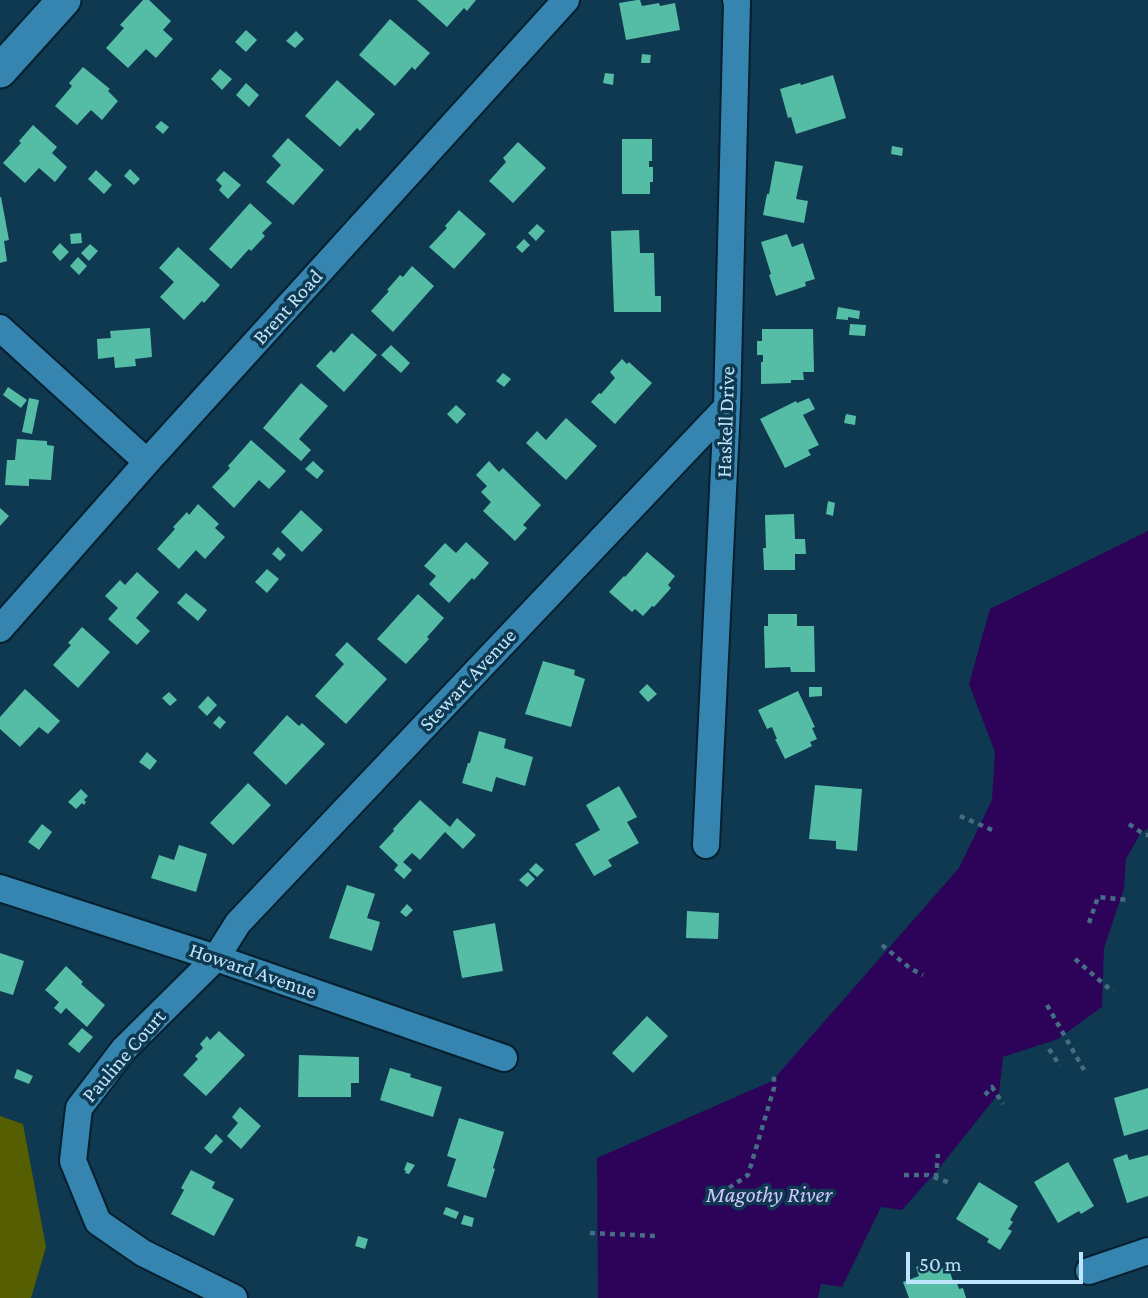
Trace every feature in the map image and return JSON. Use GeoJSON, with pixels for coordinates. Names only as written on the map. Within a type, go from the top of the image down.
{"type":"FeatureCollection","features":[{"type":"Feature","properties":{"kind":"street"},"geometry":{"type":"LineString","coordinates":[[0,71],[64,0]]}},
{"type":"Feature","properties":{"kind":"street","name":"Brent Road"},"geometry":{"type":"LineString","coordinates":[[5,623],[566,0]]}},
{"type":"Feature","properties":{"kind":"street","name":"Haskell Drive"},"geometry":{"type":"LineString","coordinates":[[706,845],[727,407],[736,0]]}},
{"type":"Feature","properties":{"kind":"street"},"geometry":{"type":"LineString","coordinates":[[0,328],[148,462]]}},
{"type":"Feature","properties":{"kind":"street","name":"Stewart Avenue"},"geometry":{"type":"LineString","coordinates":[[216,958],[237,923],[727,407]]}},
{"type":"Feature","properties":{"kind":"street","name":"Howard Avenue"},"geometry":{"type":"LineString","coordinates":[[0,888],[216,958],[504,1058]]}},
{"type":"Feature","properties":{"kind":"street","name":"Pauline Court"},"geometry":{"type":"LineString","coordinates":[[216,958],[124,1049],[79,1108],[73,1161],[98,1222],[143,1254],[234,1298]]}},
{"type":"Feature","properties":{"kind":"street"},"geometry":{"type":"LineString","coordinates":[[1089,1271],[1148,1251]]}},
{"type":"Feature","properties":{"kind":"path"},"geometry":{"type":"LineString","coordinates":[[960,816],[992,830]]}},
{"type":"Feature","properties":{"kind":"path"},"geometry":{"type":"LineString","coordinates":[[1129,824],[1148,835]]}},
{"type":"Feature","properties":{"kind":"path"},"geometry":{"type":"LineString","coordinates":[[1089,923],[1098,898],[1128,900]]}},
{"type":"Feature","properties":{"kind":"path"},"geometry":{"type":"LineString","coordinates":[[883,945],[911,969],[923,975]]}},
{"type":"Feature","properties":{"kind":"path"},"geometry":{"type":"LineString","coordinates":[[1075,959],[1113,992]]}},
{"type":"Feature","properties":{"kind":"path"},"geometry":{"type":"LineString","coordinates":[[1046,1004],[1084,1070]]}},
{"type":"Feature","properties":{"kind":"path"},"geometry":{"type":"LineString","coordinates":[[1049,1049],[1060,1066]]}},
{"type":"Feature","properties":{"kind":"path"},"geometry":{"type":"LineString","coordinates":[[729,1188],[748,1175],[774,1088],[774,1074]]}},
{"type":"Feature","properties":{"kind":"path"},"geometry":{"type":"LineString","coordinates":[[985,1095],[992,1087],[1003,1104]]}},
{"type":"Feature","properties":{"kind":"path"},"geometry":{"type":"LineString","coordinates":[[936,1178],[938,1154]]}},
{"type":"Feature","properties":{"kind":"path"},"geometry":{"type":"LineString","coordinates":[[904,1175],[928,1175],[950,1183]]}},
{"type":"Feature","properties":{"kind":"path"},"geometry":{"type":"LineString","coordinates":[[590,1233],[656,1236]]}},
{"type":"Feature","properties":{"kind":"green space"},"geometry":{"type":"Polygon","coordinates":[[[0,1116],[23,1124],[46,1247],[31,1298],[0,1298],[0,1116]]]}},
{"type":"Feature","properties":{"kind":"water","name":"Magothy River"},"geometry":{"type":"Polygon","coordinates":[[[1148,531],[1148,828],[1140,834],[1126,859],[1124,889],[1104,948],[1102,1007],[1058,1039],[1003,1057],[999,1093],[902,1210],[881,1207],[842,1287],[821,1284],[818,1298],[598,1298],[597,1158],[772,1081],[959,868],[992,800],[995,752],[969,684],[990,609],[1148,531]]]}},
{"type":"Feature","properties":{"kind":"building"},"geometry":{"type":"Polygon","coordinates":[[[143,0],[149,0],[171,21],[163,30],[173,39],[156,58],[146,49],[128,68],[106,48],[124,28],[120,25],[143,0]]]}},
{"type":"Feature","properties":{"kind":"building"},"geometry":{"type":"Polygon","coordinates":[[[417,0],[476,0],[467,11],[464,8],[447,27],[417,0]]]}},
{"type":"Feature","properties":{"kind":"building"},"geometry":{"type":"Polygon","coordinates":[[[640,0],[642,6],[675,3],[680,30],[626,40],[619,3],[640,0]]]}},
{"type":"Feature","properties":{"kind":"building"},"geometry":{"type":"Polygon","coordinates":[[[390,19],[430,53],[415,70],[412,67],[395,86],[359,55],[390,19]]]}},
{"type":"Feature","properties":{"kind":"building"},"geometry":{"type":"Polygon","coordinates":[[[246,30],[257,40],[246,52],[235,42],[246,30]]]}},
{"type":"Feature","properties":{"kind":"building"},"geometry":{"type":"Polygon","coordinates":[[[296,31],[304,39],[295,48],[286,41],[296,31]]]}},
{"type":"Feature","properties":{"kind":"building"},"geometry":{"type":"Polygon","coordinates":[[[642,54],[651,55],[650,63],[641,63],[642,54]]]}},
{"type":"Feature","properties":{"kind":"building"},"geometry":{"type":"Polygon","coordinates":[[[83,67],[110,89],[108,91],[118,101],[102,120],[91,110],[77,125],[55,106],[72,86],[69,83],[83,67]]]}},
{"type":"Feature","properties":{"kind":"building"},"geometry":{"type":"Polygon","coordinates":[[[220,69],[232,79],[222,90],[211,79],[220,69]]]}},
{"type":"Feature","properties":{"kind":"building"},"geometry":{"type":"Polygon","coordinates":[[[605,73],[614,74],[613,85],[603,83],[605,73]]]}},
{"type":"Feature","properties":{"kind":"building"},"geometry":{"type":"Polygon","coordinates":[[[833,75],[846,118],[796,134],[791,117],[788,118],[780,89],[833,75]]]}},
{"type":"Feature","properties":{"kind":"building"},"geometry":{"type":"Polygon","coordinates":[[[337,80],[375,114],[360,131],[357,128],[340,147],[305,116],[337,80]]]}},
{"type":"Feature","properties":{"kind":"building"},"geometry":{"type":"Polygon","coordinates":[[[246,83],[259,95],[249,107],[236,95],[246,83]]]}},
{"type":"Feature","properties":{"kind":"building"},"geometry":{"type":"Polygon","coordinates":[[[161,121],[169,127],[163,134],[155,127],[161,121]]]}},
{"type":"Feature","properties":{"kind":"building"},"geometry":{"type":"Polygon","coordinates":[[[33,125],[57,147],[52,153],[67,167],[55,182],[39,168],[25,183],[3,163],[33,125]]]}},
{"type":"Feature","properties":{"kind":"building"},"geometry":{"type":"Polygon","coordinates":[[[288,138],[324,170],[293,205],[266,182],[281,165],[272,156],[288,138]]]}},
{"type":"Feature","properties":{"kind":"building"},"geometry":{"type":"Polygon","coordinates":[[[622,139],[652,139],[652,161],[649,161],[649,167],[653,167],[653,182],[650,182],[650,194],[622,194],[622,139]]]}},
{"type":"Feature","properties":{"kind":"building"},"geometry":{"type":"Polygon","coordinates":[[[518,142],[546,168],[513,203],[489,181],[506,162],[503,158],[518,142]]]}},
{"type":"Feature","properties":{"kind":"building"},"geometry":{"type":"Polygon","coordinates":[[[892,146],[903,148],[902,156],[891,154],[892,146]]]}},
{"type":"Feature","properties":{"kind":"building"},"geometry":{"type":"Polygon","coordinates":[[[775,161],[803,166],[796,199],[808,201],[804,223],[763,215],[775,161]]]}},
{"type":"Feature","properties":{"kind":"building"},"geometry":{"type":"Polygon","coordinates":[[[130,169],[140,179],[134,185],[124,176],[130,169]]]}},
{"type":"Feature","properties":{"kind":"building"},"geometry":{"type":"Polygon","coordinates":[[[96,170],[112,185],[104,194],[88,179],[96,170]]]}},
{"type":"Feature","properties":{"kind":"building"},"geometry":{"type":"Polygon","coordinates":[[[224,171],[241,185],[228,199],[219,190],[222,186],[216,180],[224,171]]]}},
{"type":"Feature","properties":{"kind":"building"},"geometry":{"type":"Polygon","coordinates":[[[0,197],[9,240],[4,241],[7,261],[0,263],[0,197]]]}},
{"type":"Feature","properties":{"kind":"building"},"geometry":{"type":"Polygon","coordinates":[[[250,203],[272,223],[262,233],[265,236],[231,269],[209,249],[250,203]]]}},
{"type":"Feature","properties":{"kind":"building"},"geometry":{"type":"Polygon","coordinates":[[[459,210],[486,234],[454,269],[429,247],[459,210]]]}},
{"type":"Feature","properties":{"kind":"building"},"geometry":{"type":"Polygon","coordinates":[[[537,224],[545,231],[536,241],[528,233],[537,224]]]}},
{"type":"Feature","properties":{"kind":"building"},"geometry":{"type":"Polygon","coordinates":[[[639,230],[640,253],[654,253],[655,296],[661,296],[661,312],[614,312],[611,231],[639,230]]]}},
{"type":"Feature","properties":{"kind":"building"},"geometry":{"type":"Polygon","coordinates":[[[81,233],[82,243],[71,244],[70,234],[81,233]]]}},
{"type":"Feature","properties":{"kind":"building"},"geometry":{"type":"Polygon","coordinates":[[[787,234],[792,247],[803,243],[815,279],[805,282],[806,286],[776,296],[761,242],[787,234]]]}},
{"type":"Feature","properties":{"kind":"building"},"geometry":{"type":"Polygon","coordinates":[[[524,239],[530,245],[522,253],[516,247],[524,239]]]}},
{"type":"Feature","properties":{"kind":"building"},"geometry":{"type":"Polygon","coordinates":[[[60,243],[69,252],[60,261],[52,252],[60,243]]]}},
{"type":"Feature","properties":{"kind":"building"},"geometry":{"type":"Polygon","coordinates":[[[90,244],[98,251],[89,261],[81,253],[90,244]]]}},
{"type":"Feature","properties":{"kind":"building"},"geometry":{"type":"Polygon","coordinates":[[[178,247],[220,285],[184,320],[160,297],[174,282],[159,268],[178,247]]]}},
{"type":"Feature","properties":{"kind":"building"},"geometry":{"type":"Polygon","coordinates":[[[78,257],[87,266],[79,275],[70,266],[78,257]]]}},
{"type":"Feature","properties":{"kind":"building"},"geometry":{"type":"Polygon","coordinates":[[[412,266],[434,286],[393,332],[371,311],[400,275],[403,277],[412,266]]]}},
{"type":"Feature","properties":{"kind":"building"},"geometry":{"type":"Polygon","coordinates":[[[838,307],[860,311],[859,319],[836,319],[838,307]]]}},
{"type":"Feature","properties":{"kind":"building"},"geometry":{"type":"Polygon","coordinates":[[[850,324],[866,325],[865,336],[849,335],[850,324]]]}},
{"type":"Feature","properties":{"kind":"building"},"geometry":{"type":"Polygon","coordinates":[[[150,328],[152,357],[135,359],[136,366],[115,368],[114,357],[98,359],[97,339],[111,338],[110,331],[150,328]]]}},
{"type":"Feature","properties":{"kind":"building"},"geometry":{"type":"Polygon","coordinates":[[[762,329],[813,329],[814,372],[803,372],[804,380],[791,380],[791,383],[761,384],[763,355],[757,355],[757,341],[762,341],[762,329]]]}},
{"type":"Feature","properties":{"kind":"building"},"geometry":{"type":"Polygon","coordinates":[[[352,333],[377,355],[344,392],[316,366],[331,350],[334,353],[352,333]]]}},
{"type":"Feature","properties":{"kind":"building"},"geometry":{"type":"Polygon","coordinates":[[[391,345],[410,363],[401,373],[381,355],[391,345]]]}},
{"type":"Feature","properties":{"kind":"building"},"geometry":{"type":"Polygon","coordinates":[[[622,359],[652,383],[615,424],[591,402],[615,378],[610,372],[622,359]]]}},
{"type":"Feature","properties":{"kind":"building"},"geometry":{"type":"Polygon","coordinates":[[[503,373],[511,379],[504,387],[496,381],[503,373]]]}},
{"type":"Feature","properties":{"kind":"building"},"geometry":{"type":"Polygon","coordinates":[[[301,383],[328,406],[299,439],[311,450],[301,461],[263,428],[301,383]]]}},
{"type":"Feature","properties":{"kind":"building"},"geometry":{"type":"Polygon","coordinates":[[[8,387],[27,400],[21,408],[3,395],[8,387]]]}},
{"type":"Feature","properties":{"kind":"building"},"geometry":{"type":"Polygon","coordinates":[[[29,398],[39,400],[32,434],[22,432],[29,398]]]}},
{"type":"Feature","properties":{"kind":"building"},"geometry":{"type":"Polygon","coordinates":[[[809,398],[815,409],[803,415],[819,445],[808,450],[811,455],[785,468],[760,419],[796,401],[797,403],[809,398]]]}},
{"type":"Feature","properties":{"kind":"building"},"geometry":{"type":"Polygon","coordinates":[[[456,405],[466,414],[457,424],[447,414],[456,405]]]}},
{"type":"Feature","properties":{"kind":"building"},"geometry":{"type":"Polygon","coordinates":[[[846,414],[856,416],[855,425],[844,423],[846,414]]]}},
{"type":"Feature","properties":{"kind":"building"},"geometry":{"type":"Polygon","coordinates":[[[566,418],[597,446],[566,480],[526,443],[537,431],[546,440],[566,418]]]}},
{"type":"Feature","properties":{"kind":"building"},"geometry":{"type":"Polygon","coordinates":[[[17,439],[47,441],[47,445],[54,446],[51,480],[29,479],[29,486],[5,485],[7,460],[15,460],[17,439]]]}},
{"type":"Feature","properties":{"kind":"building"},"geometry":{"type":"Polygon","coordinates":[[[251,440],[286,471],[269,489],[259,480],[234,508],[212,487],[251,440]]]}},
{"type":"Feature","properties":{"kind":"building"},"geometry":{"type":"Polygon","coordinates":[[[313,461],[324,471],[317,479],[305,469],[313,461]]]}},
{"type":"Feature","properties":{"kind":"building"},"geometry":{"type":"Polygon","coordinates":[[[489,461],[499,472],[503,468],[541,505],[523,525],[527,528],[515,541],[483,511],[491,502],[481,492],[487,486],[476,475],[489,461]]]}},
{"type":"Feature","properties":{"kind":"building"},"geometry":{"type":"Polygon","coordinates":[[[828,501],[835,503],[833,516],[826,514],[828,501]]]}},
{"type":"Feature","properties":{"kind":"building"},"geometry":{"type":"Polygon","coordinates":[[[198,504],[219,524],[215,528],[225,537],[205,559],[196,550],[179,569],[157,549],[175,529],[173,527],[198,504]]]}},
{"type":"Feature","properties":{"kind":"building"},"geometry":{"type":"Polygon","coordinates":[[[0,508],[9,516],[0,526],[0,508]]]}},
{"type":"Feature","properties":{"kind":"building"},"geometry":{"type":"Polygon","coordinates":[[[301,510],[323,530],[302,552],[281,532],[301,510]]]}},
{"type":"Feature","properties":{"kind":"building"},"geometry":{"type":"Polygon","coordinates":[[[794,514],[795,539],[805,539],[806,554],[795,554],[795,570],[764,570],[765,515],[794,514]]]}},
{"type":"Feature","properties":{"kind":"building"},"geometry":{"type":"Polygon","coordinates":[[[466,542],[489,563],[449,603],[429,584],[436,576],[424,566],[445,543],[456,553],[466,542]]]}},
{"type":"Feature","properties":{"kind":"building"},"geometry":{"type":"Polygon","coordinates":[[[278,547],[286,555],[280,561],[272,554],[278,547]]]}},
{"type":"Feature","properties":{"kind":"building"},"geometry":{"type":"Polygon","coordinates":[[[647,552],[675,576],[668,585],[671,588],[643,616],[635,609],[632,612],[609,592],[647,552]]]}},
{"type":"Feature","properties":{"kind":"building"},"geometry":{"type":"Polygon","coordinates":[[[267,569],[279,579],[267,593],[255,582],[267,569]]]}},
{"type":"Feature","properties":{"kind":"building"},"geometry":{"type":"Polygon","coordinates":[[[137,572],[159,592],[136,618],[150,631],[137,645],[108,619],[118,608],[105,596],[120,580],[125,585],[137,572]]]}},
{"type":"Feature","properties":{"kind":"building"},"geometry":{"type":"Polygon","coordinates":[[[186,593],[207,610],[198,621],[177,603],[186,593]]]}},
{"type":"Feature","properties":{"kind":"building"},"geometry":{"type":"Polygon","coordinates":[[[418,594],[444,618],[406,664],[377,639],[418,594]]]}},
{"type":"Feature","properties":{"kind":"building"},"geometry":{"type":"Polygon","coordinates":[[[768,614],[797,614],[797,626],[814,626],[815,672],[791,672],[790,667],[765,668],[764,626],[768,626],[768,614]]]}},
{"type":"Feature","properties":{"kind":"building"},"geometry":{"type":"Polygon","coordinates":[[[82,627],[110,652],[78,688],[53,665],[71,645],[68,643],[82,627]]]}},
{"type":"Feature","properties":{"kind":"building"},"geometry":{"type":"Polygon","coordinates":[[[347,642],[387,679],[346,724],[315,696],[344,664],[335,655],[347,642]]]}},
{"type":"Feature","properties":{"kind":"building"},"geometry":{"type":"Polygon","coordinates":[[[543,661],[575,670],[574,675],[585,679],[571,727],[525,714],[543,661]]]}},
{"type":"Feature","properties":{"kind":"building"},"geometry":{"type":"Polygon","coordinates":[[[647,684],[657,694],[648,702],[639,692],[647,684]]]}},
{"type":"Feature","properties":{"kind":"building"},"geometry":{"type":"Polygon","coordinates":[[[809,687],[822,687],[822,696],[809,697],[809,687]]]}},
{"type":"Feature","properties":{"kind":"building"},"geometry":{"type":"Polygon","coordinates":[[[25,689],[60,721],[48,734],[39,727],[20,747],[0,729],[0,717],[25,689]]]}},
{"type":"Feature","properties":{"kind":"building"},"geometry":{"type":"Polygon","coordinates":[[[798,691],[815,727],[812,728],[817,739],[810,742],[812,746],[785,759],[772,727],[767,729],[758,710],[798,691]]]}},
{"type":"Feature","properties":{"kind":"building"},"geometry":{"type":"Polygon","coordinates":[[[169,692],[177,700],[170,706],[162,698],[169,692]]]}},
{"type":"Feature","properties":{"kind":"building"},"geometry":{"type":"Polygon","coordinates":[[[208,696],[217,705],[207,716],[198,707],[208,696]]]}},
{"type":"Feature","properties":{"kind":"building"},"geometry":{"type":"Polygon","coordinates":[[[287,715],[299,726],[302,723],[325,744],[286,785],[253,753],[287,715]]]}},
{"type":"Feature","properties":{"kind":"building"},"geometry":{"type":"Polygon","coordinates":[[[219,716],[226,722],[220,729],[213,723],[219,716]]]}},
{"type":"Feature","properties":{"kind":"building"},"geometry":{"type":"Polygon","coordinates":[[[479,731],[506,739],[504,748],[533,757],[525,786],[496,777],[492,792],[462,783],[479,731]]]}},
{"type":"Feature","properties":{"kind":"building"},"geometry":{"type":"Polygon","coordinates":[[[147,752],[157,761],[150,770],[139,762],[147,752]]]}},
{"type":"Feature","properties":{"kind":"building"},"geometry":{"type":"Polygon","coordinates":[[[248,783],[271,805],[233,845],[210,823],[248,783]]]}},
{"type":"Feature","properties":{"kind":"building"},"geometry":{"type":"Polygon","coordinates":[[[815,785],[862,789],[857,851],[836,849],[836,841],[809,839],[815,785]]]}},
{"type":"Feature","properties":{"kind":"building"},"geometry":{"type":"Polygon","coordinates":[[[619,786],[637,817],[627,822],[639,843],[608,860],[612,866],[594,876],[575,844],[600,830],[586,805],[619,786]]]}},
{"type":"Feature","properties":{"kind":"building"},"geometry":{"type":"Polygon","coordinates":[[[81,789],[88,796],[84,805],[82,803],[76,809],[68,802],[81,789]]]}},
{"type":"Feature","properties":{"kind":"building"},"geometry":{"type":"Polygon","coordinates":[[[420,800],[450,827],[457,818],[476,835],[463,849],[445,832],[420,860],[412,853],[403,862],[412,870],[404,879],[394,870],[398,865],[379,847],[420,800]]]}},
{"type":"Feature","properties":{"kind":"building"},"geometry":{"type":"Polygon","coordinates":[[[42,824],[52,832],[39,850],[28,842],[42,824]]]}},
{"type":"Feature","properties":{"kind":"building"},"geometry":{"type":"Polygon","coordinates":[[[179,845],[207,854],[196,892],[151,878],[159,855],[174,860],[179,845]]]}},
{"type":"Feature","properties":{"kind":"building"},"geometry":{"type":"Polygon","coordinates":[[[536,863],[544,870],[537,877],[529,870],[536,863]]]}},
{"type":"Feature","properties":{"kind":"building"},"geometry":{"type":"Polygon","coordinates":[[[528,872],[535,879],[527,887],[519,880],[528,872]]]}},
{"type":"Feature","properties":{"kind":"building"},"geometry":{"type":"Polygon","coordinates":[[[347,885],[375,894],[367,918],[380,922],[372,951],[329,938],[347,885]]]}},
{"type":"Feature","properties":{"kind":"building"},"geometry":{"type":"Polygon","coordinates":[[[407,904],[413,910],[406,917],[400,912],[407,904]]]}},
{"type":"Feature","properties":{"kind":"building"},"geometry":{"type":"Polygon","coordinates":[[[687,911],[719,913],[718,939],[686,938],[687,911]]]}},
{"type":"Feature","properties":{"kind":"building"},"geometry":{"type":"Polygon","coordinates":[[[495,923],[503,971],[462,978],[453,931],[495,923]]]}},
{"type":"Feature","properties":{"kind":"building"},"geometry":{"type":"Polygon","coordinates":[[[0,953],[24,961],[13,995],[0,991],[0,953]]]}},
{"type":"Feature","properties":{"kind":"building"},"geometry":{"type":"Polygon","coordinates":[[[66,966],[83,982],[81,984],[105,1005],[87,1027],[66,1008],[61,1014],[54,1008],[59,1002],[45,990],[66,966]]]}},
{"type":"Feature","properties":{"kind":"building"},"geometry":{"type":"Polygon","coordinates":[[[647,1016],[668,1036],[633,1073],[612,1053],[647,1016]]]}},
{"type":"Feature","properties":{"kind":"building"},"geometry":{"type":"Polygon","coordinates":[[[82,1028],[93,1037],[79,1053],[68,1044],[82,1028]]]}},
{"type":"Feature","properties":{"kind":"building"},"geometry":{"type":"Polygon","coordinates":[[[219,1031],[245,1055],[206,1096],[183,1075],[198,1059],[195,1056],[203,1048],[200,1044],[207,1036],[210,1040],[219,1031]]]}},
{"type":"Feature","properties":{"kind":"building"},"geometry":{"type":"Polygon","coordinates":[[[299,1055],[359,1057],[359,1083],[351,1083],[351,1097],[298,1097],[299,1055]]]}},
{"type":"Feature","properties":{"kind":"building"},"geometry":{"type":"Polygon","coordinates":[[[390,1068],[442,1087],[433,1117],[380,1100],[390,1068]]]}},
{"type":"Feature","properties":{"kind":"building"},"geometry":{"type":"Polygon","coordinates":[[[17,1069],[33,1076],[29,1084],[14,1078],[17,1069]]]}},
{"type":"Feature","properties":{"kind":"building"},"geometry":{"type":"Polygon","coordinates":[[[1148,1088],[1148,1129],[1124,1136],[1114,1098],[1148,1088]]]}},
{"type":"Feature","properties":{"kind":"building"},"geometry":{"type":"Polygon","coordinates":[[[240,1107],[261,1126],[241,1149],[227,1136],[238,1123],[232,1117],[240,1107]]]}},
{"type":"Feature","properties":{"kind":"building"},"geometry":{"type":"Polygon","coordinates":[[[459,1118],[504,1132],[486,1198],[447,1186],[456,1159],[447,1156],[459,1118]]]}},
{"type":"Feature","properties":{"kind":"building"},"geometry":{"type":"Polygon","coordinates":[[[216,1134],[223,1141],[211,1154],[204,1148],[216,1134]]]}},
{"type":"Feature","properties":{"kind":"building"},"geometry":{"type":"Polygon","coordinates":[[[1127,1154],[1129,1160],[1148,1155],[1148,1196],[1127,1203],[1113,1159],[1127,1154]]]}},
{"type":"Feature","properties":{"kind":"building"},"geometry":{"type":"Polygon","coordinates":[[[407,1162],[415,1165],[409,1174],[404,1170],[407,1162]]]}},
{"type":"Feature","properties":{"kind":"building"},"geometry":{"type":"Polygon","coordinates":[[[1068,1162],[1094,1206],[1058,1223],[1034,1182],[1068,1162]]]}},
{"type":"Feature","properties":{"kind":"building"},"geometry":{"type":"Polygon","coordinates":[[[191,1170],[215,1182],[212,1188],[234,1199],[214,1236],[171,1214],[191,1170]]]}},
{"type":"Feature","properties":{"kind":"building"},"geometry":{"type":"Polygon","coordinates":[[[979,1182],[1018,1206],[1010,1220],[1013,1222],[1008,1229],[1012,1231],[1000,1250],[987,1242],[989,1239],[956,1219],[979,1182]]]}},
{"type":"Feature","properties":{"kind":"building"},"geometry":{"type":"Polygon","coordinates":[[[446,1207],[459,1212],[456,1219],[443,1214],[446,1207]]]}},
{"type":"Feature","properties":{"kind":"building"},"geometry":{"type":"Polygon","coordinates":[[[464,1215],[474,1218],[472,1227],[461,1224],[464,1215]]]}},
{"type":"Feature","properties":{"kind":"building"},"geometry":{"type":"Polygon","coordinates":[[[358,1236],[368,1239],[365,1249],[355,1246],[358,1236]]]}},
{"type":"Feature","properties":{"kind":"building"},"geometry":{"type":"Polygon","coordinates":[[[930,1263],[933,1272],[948,1266],[953,1281],[956,1280],[959,1289],[963,1288],[966,1298],[909,1298],[903,1282],[919,1276],[916,1267],[930,1263]]]}}]}
